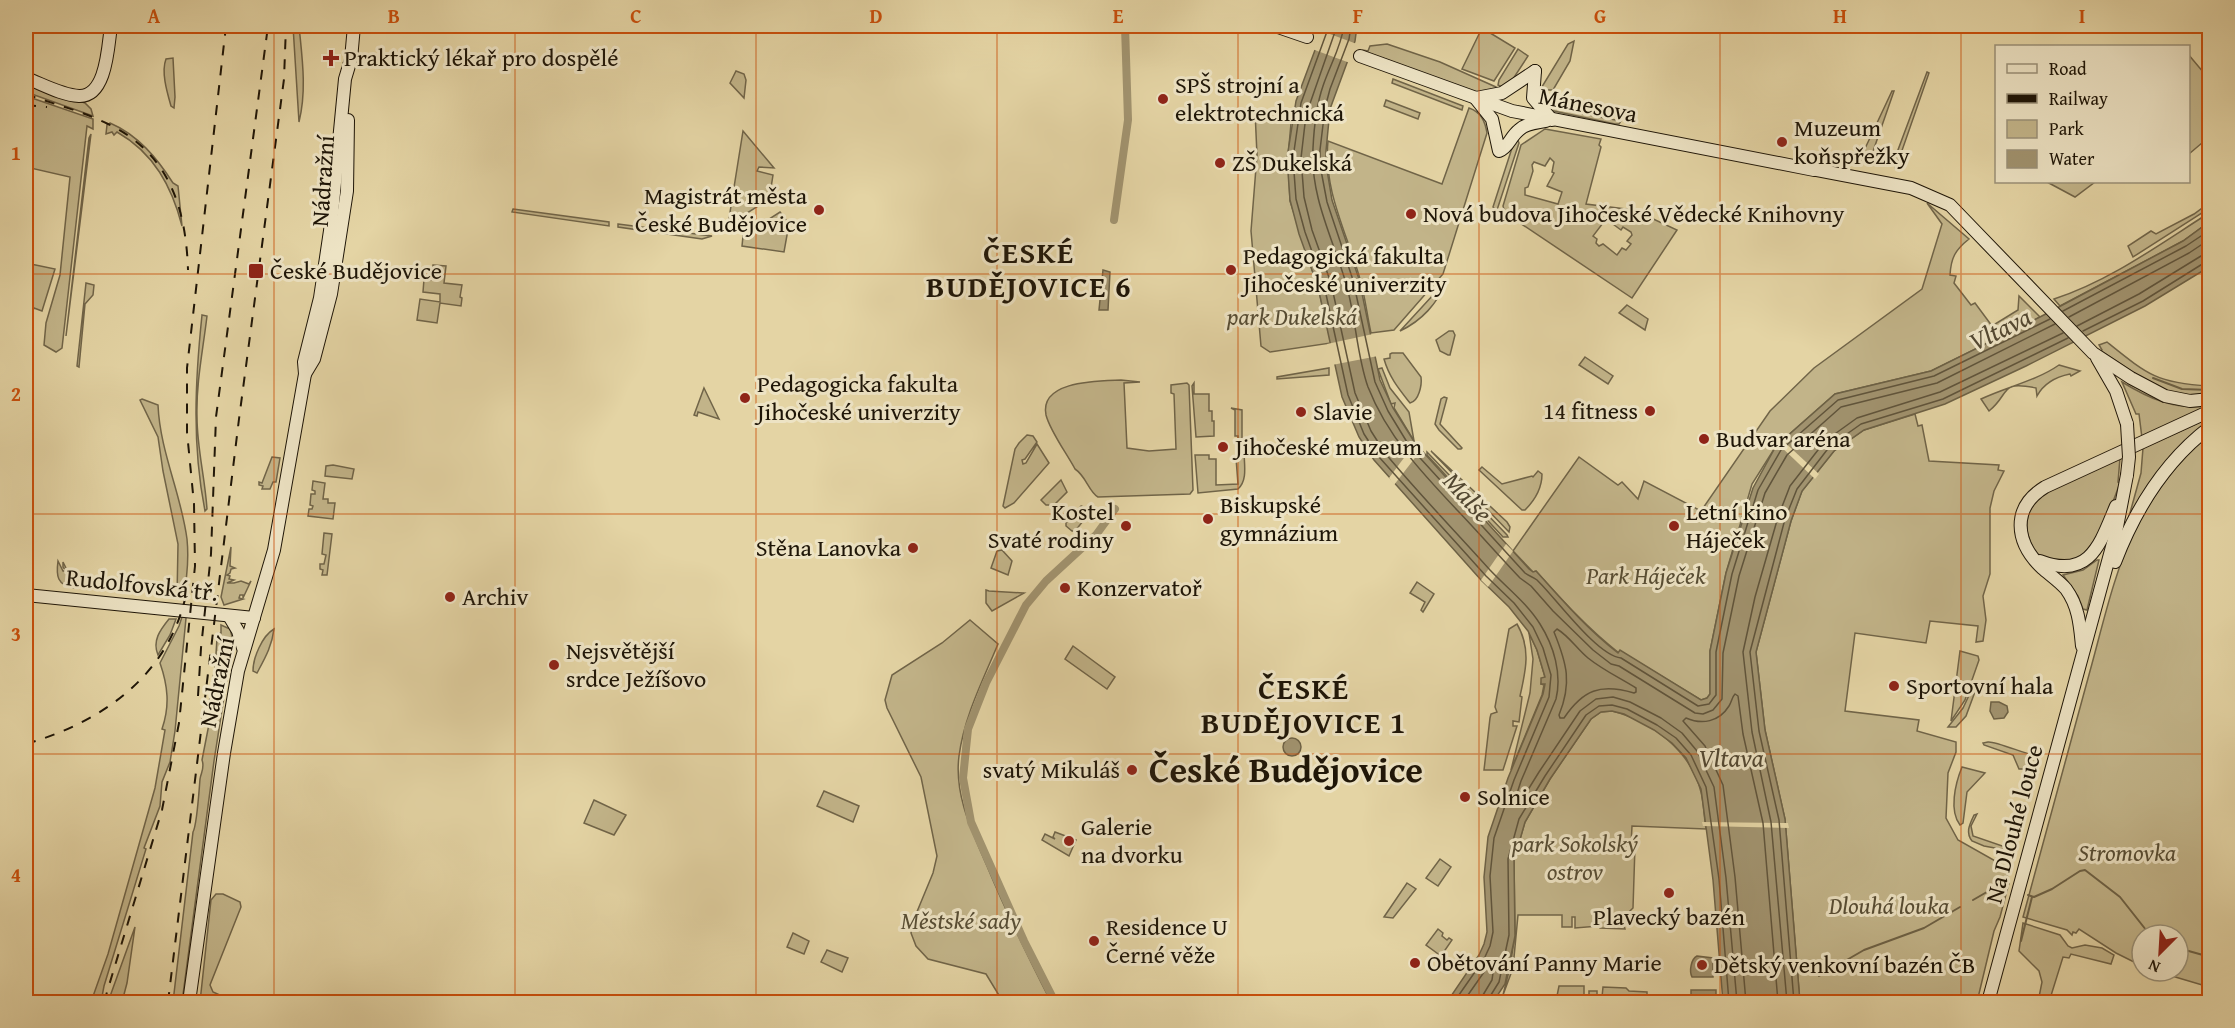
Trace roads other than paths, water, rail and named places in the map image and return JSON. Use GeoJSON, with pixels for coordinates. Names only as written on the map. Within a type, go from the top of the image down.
{"type":"FeatureCollection","features":[{"type":"Feature","properties":{"kind":"main road"},"geometry":{"type":"LineString","coordinates":[[26,78],[64,93],[81,96],[91,92],[101,78],[104,69],[111,26]]}},
{"type":"Feature","properties":{"kind":"main road","name":"Nádražní"},"geometry":{"type":"LineString","coordinates":[[189,1002],[224,753],[243,649],[274,550],[304,374],[304,362],[326,264],[344,85],[351,59],[354,26]]}},
{"type":"Feature","properties":{"kind":"main road"},"geometry":{"type":"LineString","coordinates":[[1275,26],[1306,37]]}},
{"type":"Feature","properties":{"kind":"main road","name":"Mánesova"},"geometry":{"type":"LineString","coordinates":[[1360,56],[1512,111],[1911,188],[1937,198],[1950,205],[2092,351]]}},
{"type":"Feature","properties":{"kind":"main road"},"geometry":{"type":"LineString","coordinates":[[1535,71],[1533,98],[1552,120],[1523,127],[1517,131],[1506,148],[1499,151],[1492,119],[1475,98],[1502,93],[1535,71]]}},
{"type":"Feature","properties":{"kind":"main road"},"geometry":{"type":"LineString","coordinates":[[2092,351],[2131,378],[2165,396],[2190,401],[2210,399]]}},
{"type":"Feature","properties":{"kind":"main road"},"geometry":{"type":"LineString","coordinates":[[2092,351],[2116,392],[2127,424],[2129,442],[2126,480],[2116,532],[2094,616]]}},
{"type":"Feature","properties":{"kind":"main road"},"geometry":{"type":"LineString","coordinates":[[2083,658],[2076,608],[2066,590],[2035,560],[2024,545],[2020,526],[2027,504],[2039,491],[2210,411]]}},
{"type":"Feature","properties":{"kind":"main road"},"geometry":{"type":"LineString","coordinates":[[2094,616],[2138,511],[2171,465],[2194,439],[2210,427]]}},
{"type":"Feature","properties":{"kind":"main road"},"geometry":{"type":"LineString","coordinates":[[2035,560],[2052,566],[2064,567],[2082,563],[2090,557],[2102,539],[2126,480]]}},
{"type":"Feature","properties":{"kind":"main road","name":"Rudolfovská tř."},"geometry":{"type":"LineString","coordinates":[[26,595],[254,618]]}},
{"type":"Feature","properties":{"kind":"main road"},"geometry":{"type":"LineString","coordinates":[[229,616],[238,631],[243,649]]}},
{"type":"Feature","properties":{"kind":"main road","name":"Na Dlouhé louce"},"geometry":{"type":"LineString","coordinates":[[1988,1002],[2094,616]]}},
{"type":"Feature","properties":{"kind":"water","name":"Vltava"},"geometry":{"type":"Polygon","coordinates":[[[1324,26],[1357,26],[1355,41],[1330,109],[1326,164],[1332,200],[1359,279],[1380,380],[1393,408],[1415,443],[1529,569],[1536,571],[1596,634],[1618,653],[1620,650],[1701,700],[1710,694],[1710,651],[1726,573],[1753,488],[1776,446],[1835,394],[1931,371],[2040,317],[2183,241],[2209,222],[2209,267],[2145,306],[2026,366],[1945,404],[1864,430],[1834,451],[1802,491],[1791,521],[1756,652],[1765,730],[1785,819],[1800,1002],[1723,1002],[1713,880],[1701,789],[1686,758],[1672,743],[1654,730],[1624,714],[1612,711],[1601,712],[1591,719],[1550,779],[1525,822],[1514,860],[1515,936],[1505,984],[1493,1002],[1447,1002],[1484,944],[1487,932],[1484,877],[1488,837],[1508,778],[1543,694],[1545,684],[1541,684],[1541,678],[1545,677],[1537,650],[1528,631],[1509,607],[1481,580],[1374,460],[1359,437],[1342,397],[1318,287],[1299,234],[1290,200],[1287,158],[1296,101],[1324,26]]]}},
{"type":"Feature","properties":{"kind":"water"},"geometry":{"type":"Polygon","coordinates":[[[1103,270],[1110,272],[1108,310],[1099,310],[1103,270]]]}},
{"type":"Feature","properties":{"kind":"water"},"geometry":{"type":"Polygon","coordinates":[[[1991,702],[1999,702],[2007,706],[2008,712],[2004,718],[1994,719],[1990,711],[1991,702]]]}},
{"type":"Feature","properties":{"kind":"water"},"geometry":{"type":"Polygon","coordinates":[[[1292,738],[1300,743],[1301,747],[1296,755],[1292,756],[1284,751],[1283,747],[1288,739],[1292,738]]]}},
{"type":"Feature","properties":{"kind":"water","name":"Dětský venkovní bazén ČB"},"geometry":{"type":"Polygon","coordinates":[[[1697,956],[1713,958],[1713,977],[1692,977],[1691,965],[1697,956]]]}},
{"type":"Feature","properties":{"kind":"water"},"geometry":{"type":"Polygon","coordinates":[[[1691,990],[1716,990],[1716,1002],[1691,1002],[1691,990]]]}},
{"type":"Feature","properties":{"kind":"waterway"},"geometry":{"type":"LineString","coordinates":[[1114,220],[1128,120],[1125,26]]}},
{"type":"Feature","properties":{"kind":"waterway"},"geometry":{"type":"LineString","coordinates":[[2153,378],[2182,389],[2210,390]]}},
{"type":"Feature","properties":{"kind":"waterway"},"geometry":{"type":"LineString","coordinates":[[1055,1002],[1024,941],[971,822],[963,778],[968,729],[986,683],[1026,605],[1046,581],[1096,535],[1115,509]]}},
{"type":"Feature","properties":{"kind":"waterway"},"geometry":{"type":"LineString","coordinates":[[2028,895],[2034,897],[2085,870],[2120,897],[2141,923]]}},
{"type":"Feature","properties":{"kind":"waterway"},"geometry":{"type":"LineString","coordinates":[[1973,900],[1999,885],[2007,889]]}},
{"type":"Feature","properties":{"kind":"waterway"},"geometry":{"type":"LineString","coordinates":[[2021,941],[2032,897]]}},
{"type":"Feature","properties":{"kind":"waterway"},"geometry":{"type":"LineString","coordinates":[[1819,976],[1864,950],[1924,928],[1960,907]]}},
{"type":"Feature","properties":{"kind":"waterway"},"geometry":{"type":"LineString","coordinates":[[2190,951],[2210,957]]}},
{"type":"Feature","properties":{"kind":"railway"},"geometry":{"type":"LineString","coordinates":[[104,1002],[162,810],[179,723],[195,566],[194,504],[187,432],[187,368],[226,26]]}},
{"type":"Feature","properties":{"kind":"railway"},"geometry":{"type":"LineString","coordinates":[[198,696],[211,554],[216,417],[268,26]]}},
{"type":"Feature","properties":{"kind":"railway"},"geometry":{"type":"LineString","coordinates":[[168,1002],[239,419],[284,79],[286,26]]}},
{"type":"Feature","properties":{"kind":"railway"},"geometry":{"type":"LineString","coordinates":[[26,94],[98,119],[129,136],[146,150],[160,167],[178,204],[188,270]]}},
{"type":"Feature","properties":{"kind":"railway"},"geometry":{"type":"LineString","coordinates":[[26,105],[47,107]]}},
{"type":"Feature","properties":{"kind":"railway"},"geometry":{"type":"LineString","coordinates":[[26,744],[81,723],[128,692],[148,672],[164,649],[177,624],[186,595]]}},
{"type":"Feature","properties":{"kind":"place","name":"Praktický lékař pro dospělé"},"geometry":{"type":"Point","coordinates":[331,58]}},
{"type":"Feature","properties":{"kind":"place","name":"SPŠ strojní a elektrotechnická"},"geometry":{"type":"Point","coordinates":[1163,99]}},
{"type":"Feature","properties":{"kind":"place","name":"Muzeum koňspřežky"},"geometry":{"type":"Point","coordinates":[1782,142]}},
{"type":"Feature","properties":{"kind":"place","name":"ZŠ Dukelská"},"geometry":{"type":"Point","coordinates":[1220,163]}},
{"type":"Feature","properties":{"kind":"place","name":"Magistrát města České Budějovice"},"geometry":{"type":"Point","coordinates":[819,210]}},
{"type":"Feature","properties":{"kind":"place","name":"Nová budova Jihočeské Vědecké Knihovny"},"geometry":{"type":"Point","coordinates":[1411,214]}},
{"type":"Feature","properties":{"kind":"place","name":"Pedagogická fakulta Jihočeské univerzity"},"geometry":{"type":"Point","coordinates":[1231,270]}},
{"type":"Feature","properties":{"kind":"place","name":"České Budějovice"},"geometry":{"type":"Point","coordinates":[256,271]}},
{"type":"Feature","properties":{"kind":"place","name":"Pedagogicka fakulta Jihočeské univerzity"},"geometry":{"type":"Point","coordinates":[745,398]}},
{"type":"Feature","properties":{"kind":"place","name":"14 fitness"},"geometry":{"type":"Point","coordinates":[1650,411]}},
{"type":"Feature","properties":{"kind":"place","name":"Slavie"},"geometry":{"type":"Point","coordinates":[1301,412]}},
{"type":"Feature","properties":{"kind":"place","name":"Budvar aréna"},"geometry":{"type":"Point","coordinates":[1704,439]}},
{"type":"Feature","properties":{"kind":"place","name":"Jihočeské muzeum"},"geometry":{"type":"Point","coordinates":[1223,447]}},
{"type":"Feature","properties":{"kind":"place","name":"Biskupské gymnázium"},"geometry":{"type":"Point","coordinates":[1208,519]}},
{"type":"Feature","properties":{"kind":"place","name":"Kostel Svaté rodiny"},"geometry":{"type":"Point","coordinates":[1126,526]}},
{"type":"Feature","properties":{"kind":"place","name":"Letní kino Háječek"},"geometry":{"type":"Point","coordinates":[1674,526]}},
{"type":"Feature","properties":{"kind":"place","name":"Stěna Lanovka"},"geometry":{"type":"Point","coordinates":[913,548]}},
{"type":"Feature","properties":{"kind":"place","name":"Konzervatoř"},"geometry":{"type":"Point","coordinates":[1065,588]}},
{"type":"Feature","properties":{"kind":"place","name":"Archiv"},"geometry":{"type":"Point","coordinates":[450,597]}},
{"type":"Feature","properties":{"kind":"place","name":"Nejsvětější srdce Ježíšovo"},"geometry":{"type":"Point","coordinates":[554,665]}},
{"type":"Feature","properties":{"kind":"place","name":"Sportovní hala"},"geometry":{"type":"Point","coordinates":[1894,686]}},
{"type":"Feature","properties":{"kind":"place","name":"svatý Mikuláš"},"geometry":{"type":"Point","coordinates":[1132,770]}},
{"type":"Feature","properties":{"kind":"place","name":"Solnice"},"geometry":{"type":"Point","coordinates":[1465,797]}},
{"type":"Feature","properties":{"kind":"place","name":"Galerie na dvorku"},"geometry":{"type":"Point","coordinates":[1069,841]}},
{"type":"Feature","properties":{"kind":"place","name":"Plavecký bazén"},"geometry":{"type":"Point","coordinates":[1669,893]}},
{"type":"Feature","properties":{"kind":"place","name":"Residence U Černé věže"},"geometry":{"type":"Point","coordinates":[1094,941]}},
{"type":"Feature","properties":{"kind":"place","name":"Obětování Panny Marie"},"geometry":{"type":"Point","coordinates":[1415,963]}},
{"type":"Feature","properties":{"kind":"place","name":"Dětský venkovní bazén ČB"},"geometry":{"type":"Point","coordinates":[1702,965]}},
{"type":"Feature","properties":{"kind":"district","name":"ČESKÉ BUDĚJOVICE 6"},"geometry":{"type":"Point","coordinates":[1029,270]}},
{"type":"Feature","properties":{"kind":"district","name":"ČESKÉ BUDĚJOVICE 1"},"geometry":{"type":"Point","coordinates":[1304,706]}},
{"type":"Feature","properties":{"kind":"district","name":"České Budějovice"},"geometry":{"type":"Point","coordinates":[1286,769]}},
{"type":"Feature","properties":{"kind":"park label","name":"park Dukelská"},"geometry":{"type":"Point","coordinates":[1292,317]}},
{"type":"Feature","properties":{"kind":"park label","name":"Park Háječek"},"geometry":{"type":"Point","coordinates":[1646,576]}},
{"type":"Feature","properties":{"kind":"park label","name":"Stromovka"},"geometry":{"type":"Point","coordinates":[2127,853]}},
{"type":"Feature","properties":{"kind":"park label","name":"park Sokolský ostrov"},"geometry":{"type":"Point","coordinates":[1575,858]}},
{"type":"Feature","properties":{"kind":"park label","name":"Dlouhá louka"},"geometry":{"type":"Point","coordinates":[1889,906]}},
{"type":"Feature","properties":{"kind":"park label","name":"Městské sady"},"geometry":{"type":"Point","coordinates":[961,921]}},
{"type":"Feature","properties":{"kind":"water label","name":"Malše"},"geometry":{"type":"Point","coordinates":[1468,497]}}]}
